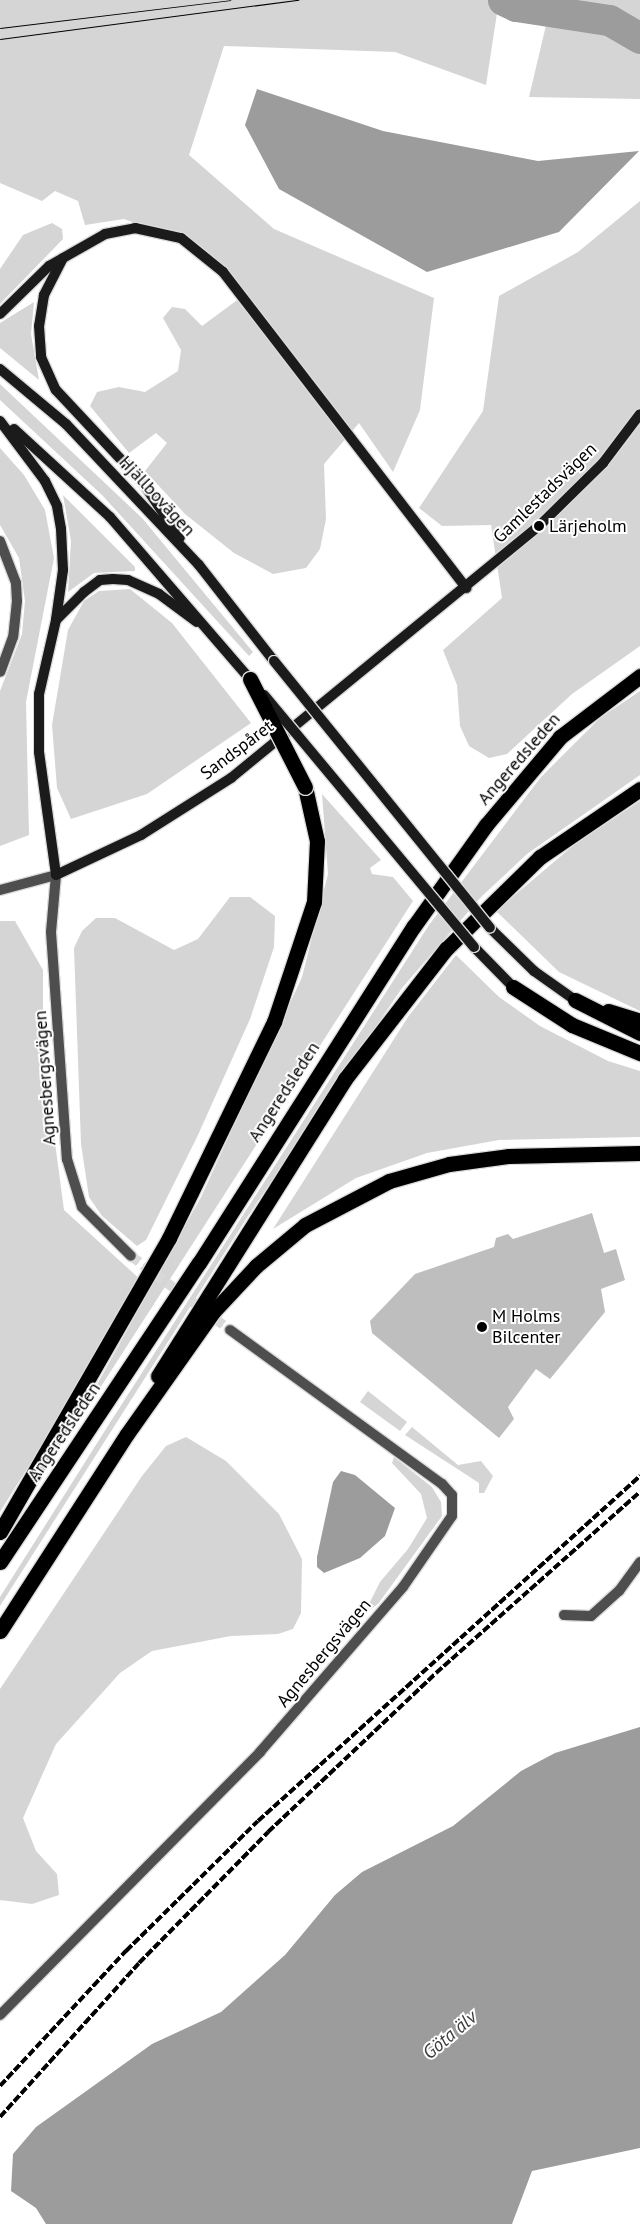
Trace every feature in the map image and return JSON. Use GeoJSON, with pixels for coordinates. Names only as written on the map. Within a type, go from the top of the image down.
{"type":"FeatureCollection","features":[{"type":"Feature","properties":{"kind":"highway","name":"Angeredsleden"},"geometry":{"type":"LineString","coordinates":[[0,1562],[199,1263],[414,926],[486,825],[560,737],[640,676]]}},
{"type":"Feature","properties":{"kind":"highway"},"geometry":{"type":"LineString","coordinates":[[0,1532],[169,1238],[274,1022],[314,902],[317,841],[304,787],[250,679]]}},
{"type":"Feature","properties":{"kind":"highway"},"geometry":{"type":"LineString","coordinates":[[127,1434],[175,1345],[345,1079],[446,949],[540,857],[640,788]]}},
{"type":"Feature","properties":{"kind":"highway"},"geometry":{"type":"LineString","coordinates":[[513,986],[572,1025],[640,1053]]}},
{"type":"Feature","properties":{"kind":"highway"},"geometry":{"type":"LineString","coordinates":[[575,1000],[640,1021]]}},
{"type":"Feature","properties":{"kind":"highway"},"geometry":{"type":"LineString","coordinates":[[575,1000],[640,1033]]}},
{"type":"Feature","properties":{"kind":"highway"},"geometry":{"type":"LineString","coordinates":[[0,1631],[127,1434],[213,1312],[256,1266],[306,1225],[354,1196],[410,1174],[472,1160],[640,1153]]}},
{"type":"Feature","properties":{"kind":"main road"},"geometry":{"type":"LineString","coordinates":[[0,314],[64,258],[105,234],[135,228],[181,238],[205,254],[466,588]]}},
{"type":"Feature","properties":{"kind":"main road"},"geometry":{"type":"LineString","coordinates":[[64,258],[44,295],[39,326],[41,357],[56,390],[143,483],[199,565]]}},
{"type":"Feature","properties":{"kind":"main road","name":"Hjällbovägen"},"geometry":{"type":"LineString","coordinates":[[0,369],[66,424],[199,565],[274,661],[490,928],[534,970],[575,1000]]}},
{"type":"Feature","properties":{"kind":"main road","name":"Gamlestadsvägen"},"geometry":{"type":"LineString","coordinates":[[466,588],[603,463],[640,414]]}},
{"type":"Feature","properties":{"kind":"main road"},"geometry":{"type":"LineString","coordinates":[[0,419],[34,463],[57,506],[63,570],[56,620],[38,694],[39,752],[56,875]]}},
{"type":"Feature","properties":{"kind":"main road"},"geometry":{"type":"LineString","coordinates":[[0,419],[110,517],[214,634],[474,947],[513,986]]}},
{"type":"Feature","properties":{"kind":"main road"},"geometry":{"type":"LineString","coordinates":[[56,620],[100,580],[128,580],[158,594],[214,634]]}},
{"type":"Feature","properties":{"kind":"main road","name":"Sandspåret"},"geometry":{"type":"LineString","coordinates":[[56,875],[141,835],[231,778],[466,588]]}},
{"type":"Feature","properties":{"kind":"street"},"geometry":{"type":"LineString","coordinates":[[0,541],[12,568],[17,601],[13,636],[0,672]]}},
{"type":"Feature","properties":{"kind":"street","name":"Sandspåret"},"geometry":{"type":"LineString","coordinates":[[0,890],[56,875]]}},
{"type":"Feature","properties":{"kind":"street","name":"Agnesbergsvägen"},"geometry":{"type":"LineString","coordinates":[[56,875],[51,932],[67,1159],[82,1207],[131,1256]]}},
{"type":"Feature","properties":{"kind":"street","name":"Agnesbergsvägen"},"geometry":{"type":"LineString","coordinates":[[0,2015],[272,1739],[403,1587],[452,1516],[452,1495],[442,1484],[230,1330]]}},
{"type":"Feature","properties":{"kind":"street"},"geometry":{"type":"LineString","coordinates":[[564,1615],[591,1616],[620,1591],[640,1562]]}},
{"type":"Feature","properties":{"kind":"shaded area"},"geometry":{"type":"Polygon","coordinates":[[[0,0],[499,0],[486,85],[395,52],[224,46],[189,155],[274,229],[434,298],[420,410],[393,472],[359,423],[324,464],[326,519],[320,549],[306,568],[273,574],[234,553],[185,514],[145,471],[167,443],[156,433],[129,453],[90,406],[97,392],[119,387],[145,392],[178,371],[181,350],[163,318],[172,307],[185,309],[202,326],[240,298],[208,257],[180,239],[124,219],[85,225],[78,201],[55,191],[42,201],[0,183],[0,0]]]}},
{"type":"Feature","properties":{"kind":"shaded area"},"geometry":{"type":"Polygon","coordinates":[[[552,0],[640,0],[640,99],[529,97],[552,0]]]}},
{"type":"Feature","properties":{"kind":"shaded area"},"geometry":{"type":"Polygon","coordinates":[[[640,201],[640,646],[572,694],[507,754],[489,758],[469,746],[460,726],[457,685],[443,650],[502,598],[491,525],[442,526],[419,508],[483,411],[499,296],[578,252],[640,201]]]}},
{"type":"Feature","properties":{"kind":"shaded area"},"geometry":{"type":"Polygon","coordinates":[[[52,223],[62,229],[63,239],[0,304],[0,269],[23,235],[52,223]]]}},
{"type":"Feature","properties":{"kind":"shaded area"},"geometry":{"type":"Polygon","coordinates":[[[34,302],[31,334],[39,380],[0,348],[0,323],[34,302]]]}},
{"type":"Feature","properties":{"kind":"shaded area"},"geometry":{"type":"Polygon","coordinates":[[[0,384],[142,518],[253,652],[249,656],[102,495],[0,400],[0,384]]]}},
{"type":"Feature","properties":{"kind":"shaded area"},"geometry":{"type":"Polygon","coordinates":[[[0,448],[24,475],[45,510],[54,558],[26,702],[29,835],[0,846],[0,691],[22,634],[25,601],[19,558],[0,525],[0,448]]]}},
{"type":"Feature","properties":{"kind":"shaded area"},"geometry":{"type":"Polygon","coordinates":[[[63,495],[135,567],[135,571],[94,573],[68,592],[71,541],[63,495]]]}},
{"type":"Feature","properties":{"kind":"shaded area"},"geometry":{"type":"Polygon","coordinates":[[[130,589],[172,623],[251,723],[147,794],[71,819],[57,788],[52,725],[68,630],[84,601],[99,591],[130,589]]]}},
{"type":"Feature","properties":{"kind":"shaded area"},"geometry":{"type":"Polygon","coordinates":[[[640,691],[640,775],[527,854],[481,897],[402,988],[248,1216],[0,1606],[0,1597],[429,925],[541,777],[600,718],[640,691]]]}},
{"type":"Feature","properties":{"kind":"shaded area"},"geometry":{"type":"Polygon","coordinates":[[[322,794],[381,860],[370,868],[372,874],[393,877],[413,901],[64,1444],[201,1197],[302,977],[328,874],[322,794]]]}},
{"type":"Feature","properties":{"kind":"shaded area"},"geometry":{"type":"Polygon","coordinates":[[[640,801],[640,1011],[559,972],[496,911],[574,845],[640,801]]]}},
{"type":"Feature","properties":{"kind":"shaded area"},"geometry":{"type":"Polygon","coordinates":[[[230,897],[250,897],[275,916],[274,947],[250,1019],[198,1135],[146,1240],[137,1246],[102,1216],[89,1197],[81,1144],[74,948],[82,931],[96,918],[115,918],[174,950],[198,939],[230,897]]]}},
{"type":"Feature","properties":{"kind":"shaded area"},"geometry":{"type":"Polygon","coordinates":[[[0,921],[15,921],[43,970],[43,1053],[64,1210],[143,1282],[0,1512],[0,921]]]}},
{"type":"Feature","properties":{"kind":"shaded area"},"geometry":{"type":"Polygon","coordinates":[[[456,955],[499,997],[540,1026],[608,1061],[640,1071],[640,1137],[499,1140],[427,1153],[356,1178],[273,1229],[408,1017],[456,955]]]}},
{"type":"Feature","properties":{"kind":"shaded area"},"geometry":{"type":"Polygon","coordinates":[[[368,1391],[407,1422],[400,1431],[360,1402],[368,1391]]]}},
{"type":"Feature","properties":{"kind":"shaded area"},"geometry":{"type":"Polygon","coordinates":[[[412,1427],[458,1465],[481,1461],[493,1476],[484,1493],[479,1493],[479,1483],[405,1435],[412,1427]]]}},
{"type":"Feature","properties":{"kind":"shaded area"},"geometry":{"type":"Polygon","coordinates":[[[186,1437],[226,1461],[279,1514],[302,1559],[301,1613],[293,1629],[278,1634],[231,1636],[152,1651],[120,1673],[56,1744],[23,1818],[36,1851],[57,1874],[59,1895],[32,1904],[0,1900],[0,1689],[142,1476],[166,1446],[186,1437]]]}},
{"type":"Feature","properties":{"kind":"shaded area"},"geometry":{"type":"Polygon","coordinates":[[[394,1457],[432,1487],[441,1502],[442,1516],[378,1604],[364,1614],[380,1582],[408,1549],[427,1518],[421,1494],[392,1463],[394,1457]]]}},
{"type":"Feature","properties":{"kind":"water"},"geometry":{"type":"Polygon","coordinates":[[[257,89],[383,131],[538,161],[639,151],[559,232],[427,272],[279,189],[245,125],[257,89]]]}},
{"type":"Feature","properties":{"kind":"water"},"geometry":{"type":"Polygon","coordinates":[[[341,1471],[355,1475],[395,1508],[385,1536],[360,1558],[324,1573],[317,1567],[317,1557],[333,1482],[341,1471]]]}},
{"type":"Feature","properties":{"kind":"water","name":"Göta älv"},"geometry":{"type":"Polygon","coordinates":[[[640,1727],[640,2148],[532,2171],[512,2224],[46,2224],[36,2208],[11,2191],[13,2154],[36,2127],[152,2044],[221,2012],[285,1955],[335,1895],[362,1872],[453,1826],[521,1771],[555,1753],[640,1727]]]}},
{"type":"Feature","properties":{"kind":"building","name":"M Holms Bilcenter"},"geometry":{"type":"Polygon","coordinates":[[[592,1213],[604,1253],[616,1249],[625,1280],[601,1289],[605,1312],[550,1379],[536,1369],[508,1407],[514,1419],[499,1438],[372,1333],[370,1321],[415,1274],[494,1247],[496,1238],[508,1234],[513,1239],[592,1213]]]}},
{"type":"Feature","properties":{"kind":"waterway"},"geometry":{"type":"LineString","coordinates":[[503,0],[516,6],[609,20],[640,38]]}},
{"type":"Feature","properties":{"kind":"tunnel"},"geometry":{"type":"LineString","coordinates":[[131,1256],[230,1330]]}},
{"type":"Feature","properties":{"kind":"tram line"},"geometry":{"type":"LineString","coordinates":[[0,28],[230,0]]}},
{"type":"Feature","properties":{"kind":"tram line"},"geometry":{"type":"LineString","coordinates":[[0,39],[298,0]]}},
{"type":"Feature","properties":{"kind":"railway"},"geometry":{"type":"LineString","coordinates":[[0,2086],[126,1951],[258,1821],[640,1476]]}},
{"type":"Feature","properties":{"kind":"railway"},"geometry":{"type":"LineString","coordinates":[[0,2117],[139,1963],[268,1832],[436,1673],[640,1492]]}},
{"type":"Feature","properties":{"kind":"place","name":"Lärjeholm"},"geometry":{"type":"Point","coordinates":[539,526]}},
{"type":"Feature","properties":{"kind":"place","name":"M Holms Bilcenter"},"geometry":{"type":"Point","coordinates":[482,1327]}}]}
